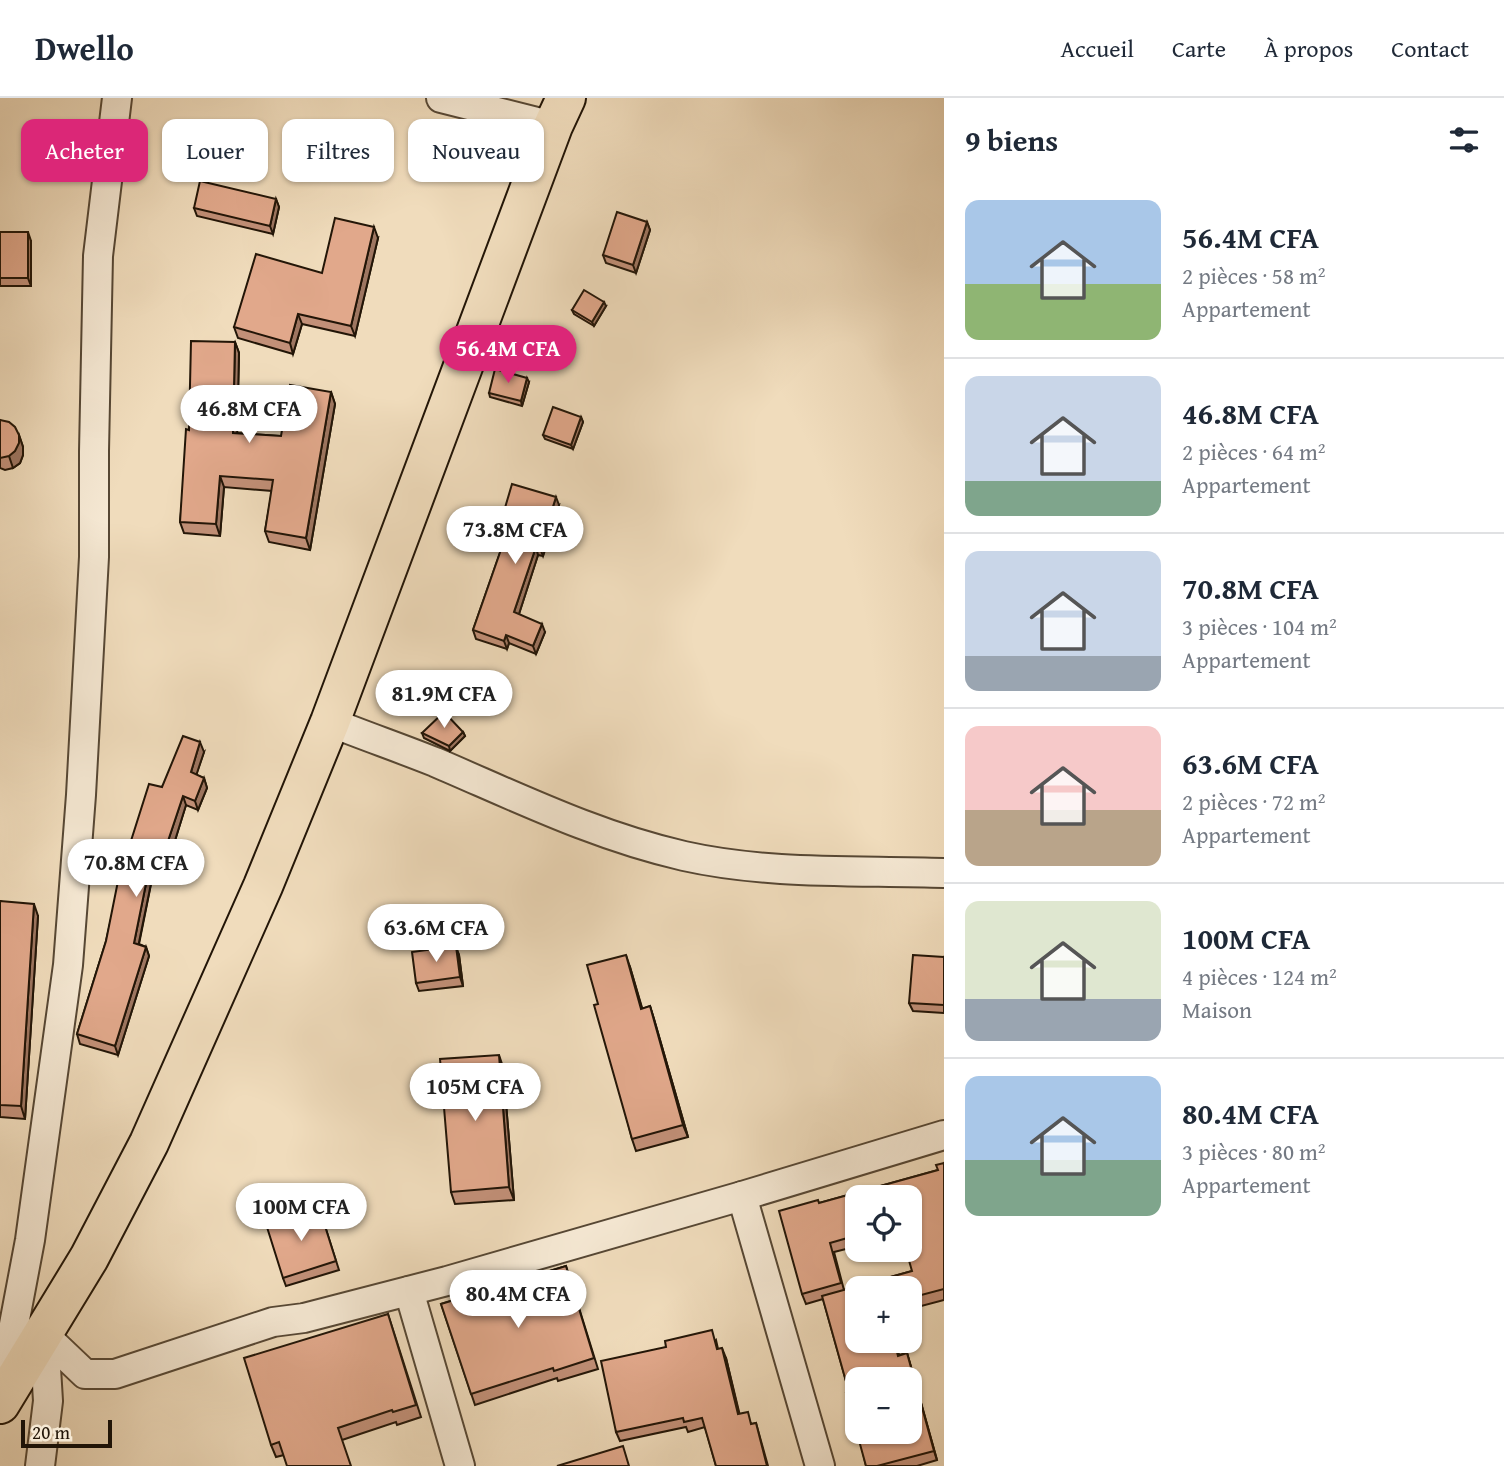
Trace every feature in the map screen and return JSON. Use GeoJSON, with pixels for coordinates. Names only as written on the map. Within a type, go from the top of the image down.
{"type":"FeatureCollection","features":[{"type":"Feature","properties":{"kind":"highway"},"geometry":{"type":"LineString","coordinates":[[0,1402],[44,1335],[89,1258],[149,1143],[263,886],[330,722],[559,112]]}},
{"type":"Feature","properties":{"kind":"street"},"geometry":{"type":"LineString","coordinates":[[0,1402],[30,1240],[68,965],[81,795],[94,557],[93,451],[99,256],[117,98]]}},
{"type":"Feature","properties":{"kind":"street"},"geometry":{"type":"LineString","coordinates":[[441,98],[559,112]]}},
{"type":"Feature","properties":{"kind":"street"},"geometry":{"type":"LineString","coordinates":[[330,722],[433,762],[549,812],[633,843],[686,856],[771,869],[944,873]]}},
{"type":"Feature","properties":{"kind":"street"},"geometry":{"type":"LineString","coordinates":[[44,1335],[85,1374],[115,1374],[273,1322],[304,1318],[409,1290],[742,1196],[944,1135]]}},
{"type":"Feature","properties":{"kind":"street"},"geometry":{"type":"LineString","coordinates":[[742,1196],[820,1466]]}},
{"type":"Feature","properties":{"kind":"street"},"geometry":{"type":"LineString","coordinates":[[409,1290],[460,1466]]}},
{"type":"Feature","properties":{"kind":"street"},"geometry":{"type":"LineString","coordinates":[[40,1466],[48,1401],[44,1335]]}},
{"type":"Feature","properties":{"kind":"building"},"geometry":{"type":"Polygon","coordinates":[[[200,182],[276,199],[270,226],[194,208],[200,182]]]}},
{"type":"Feature","properties":{"kind":"building"},"geometry":{"type":"Polygon","coordinates":[[[617,212],[647,222],[633,265],[603,255],[617,212]]]}},
{"type":"Feature","properties":{"kind":"building"},"geometry":{"type":"Polygon","coordinates":[[[335,218],[374,227],[351,326],[298,314],[290,343],[234,327],[256,254],[322,273],[335,218]]]}},
{"type":"Feature","properties":{"kind":"building"},"geometry":{"type":"Polygon","coordinates":[[[0,232],[28,232],[28,278],[0,278],[0,232]]]}},
{"type":"Feature","properties":{"kind":"building"},"geometry":{"type":"Polygon","coordinates":[[[584,290],[604,302],[592,322],[572,310],[584,290]]]}},
{"type":"Feature","properties":{"kind":"building"},"geometry":{"type":"Polygon","coordinates":[[[191,341],[235,342],[233,433],[281,436],[290,385],[331,392],[306,538],[265,531],[273,480],[220,476],[216,524],[180,522],[186,429],[189,430],[191,341]]]}},
{"type":"Feature","properties":{"kind":"building"},"geometry":{"type":"Polygon","coordinates":[[[495,369],[527,378],[521,401],[489,393],[495,369]]]}},
{"type":"Feature","properties":{"kind":"building"},"geometry":{"type":"Polygon","coordinates":[[[553,407],[581,417],[571,445],[543,435],[553,407]]]}},
{"type":"Feature","properties":{"kind":"building"},"geometry":{"type":"Polygon","coordinates":[[[0,420],[15,427],[19,443],[9,456],[0,458],[0,420]]]}},
{"type":"Feature","properties":{"kind":"building"},"geometry":{"type":"Polygon","coordinates":[[[512,484],[556,497],[540,548],[536,547],[514,612],[542,624],[533,646],[506,635],[504,641],[473,630],[505,538],[497,535],[512,484]]]}},
{"type":"Feature","properties":{"kind":"building"},"geometry":{"type":"Polygon","coordinates":[[[444,712],[463,732],[449,746],[422,733],[444,712]]]}},
{"type":"Feature","properties":{"kind":"building"},"geometry":{"type":"Polygon","coordinates":[[[183,736],[200,742],[191,772],[204,778],[195,801],[183,796],[164,853],[153,849],[134,943],[146,947],[115,1046],[77,1034],[106,941],[121,866],[149,784],[162,787],[183,736]]]}},
{"type":"Feature","properties":{"kind":"building"},"geometry":{"type":"Polygon","coordinates":[[[0,901],[34,904],[21,1106],[0,1105],[0,901]]]}},
{"type":"Feature","properties":{"kind":"building"},"geometry":{"type":"Polygon","coordinates":[[[456,946],[460,977],[416,983],[412,952],[456,946]]]}},
{"type":"Feature","properties":{"kind":"building"},"geometry":{"type":"Polygon","coordinates":[[[626,955],[641,1009],[650,1006],[683,1125],[632,1139],[594,1005],[598,1004],[587,965],[626,955]]]}},
{"type":"Feature","properties":{"kind":"building"},"geometry":{"type":"Polygon","coordinates":[[[913,955],[944,957],[944,1005],[909,1003],[913,955]]]}},
{"type":"Feature","properties":{"kind":"building"},"geometry":{"type":"Polygon","coordinates":[[[499,1055],[509,1187],[451,1192],[440,1059],[499,1055]]]}},
{"type":"Feature","properties":{"kind":"building"},"geometry":{"type":"Polygon","coordinates":[[[944,1163],[944,1289],[922,1295],[922,1276],[894,1276],[912,1271],[909,1262],[922,1262],[922,1185],[884,1185],[938,1170],[936,1165],[944,1163]]]}},
{"type":"Feature","properties":{"kind":"building"},"geometry":{"type":"Polygon","coordinates":[[[845,1196],[845,1239],[830,1243],[841,1283],[802,1294],[779,1211],[818,1200],[819,1203],[845,1196]]]}},
{"type":"Feature","properties":{"kind":"building"},"geometry":{"type":"Polygon","coordinates":[[[319,1207],[336,1261],[283,1278],[266,1224],[319,1207]]]}},
{"type":"Feature","properties":{"kind":"building"},"geometry":{"type":"Polygon","coordinates":[[[566,1266],[594,1358],[471,1394],[441,1304],[566,1266]]]}},
{"type":"Feature","properties":{"kind":"building"},"geometry":{"type":"Polygon","coordinates":[[[845,1290],[845,1353],[897,1353],[898,1356],[907,1353],[911,1367],[845,1367],[845,1378],[822,1296],[845,1290]]]}},
{"type":"Feature","properties":{"kind":"building"},"geometry":{"type":"Polygon","coordinates":[[[388,1314],[416,1405],[338,1428],[351,1466],[287,1466],[279,1442],[271,1445],[244,1358],[388,1314]]]}},
{"type":"Feature","properties":{"kind":"building"},"geometry":{"type":"Polygon","coordinates":[[[712,1330],[717,1349],[722,1348],[738,1414],[748,1412],[751,1424],[756,1423],[767,1466],[716,1466],[702,1418],[684,1422],[683,1418],[616,1432],[601,1361],[666,1347],[665,1341],[712,1330]]]}},
{"type":"Feature","properties":{"kind":"building"},"geometry":{"type":"Polygon","coordinates":[[[922,1407],[934,1451],[877,1466],[866,1466],[860,1444],[922,1444],[922,1407]]]}},
{"type":"Feature","properties":{"kind":"building"},"geometry":{"type":"Polygon","coordinates":[[[623,1446],[629,1466],[557,1466],[623,1446]]]}}]}
